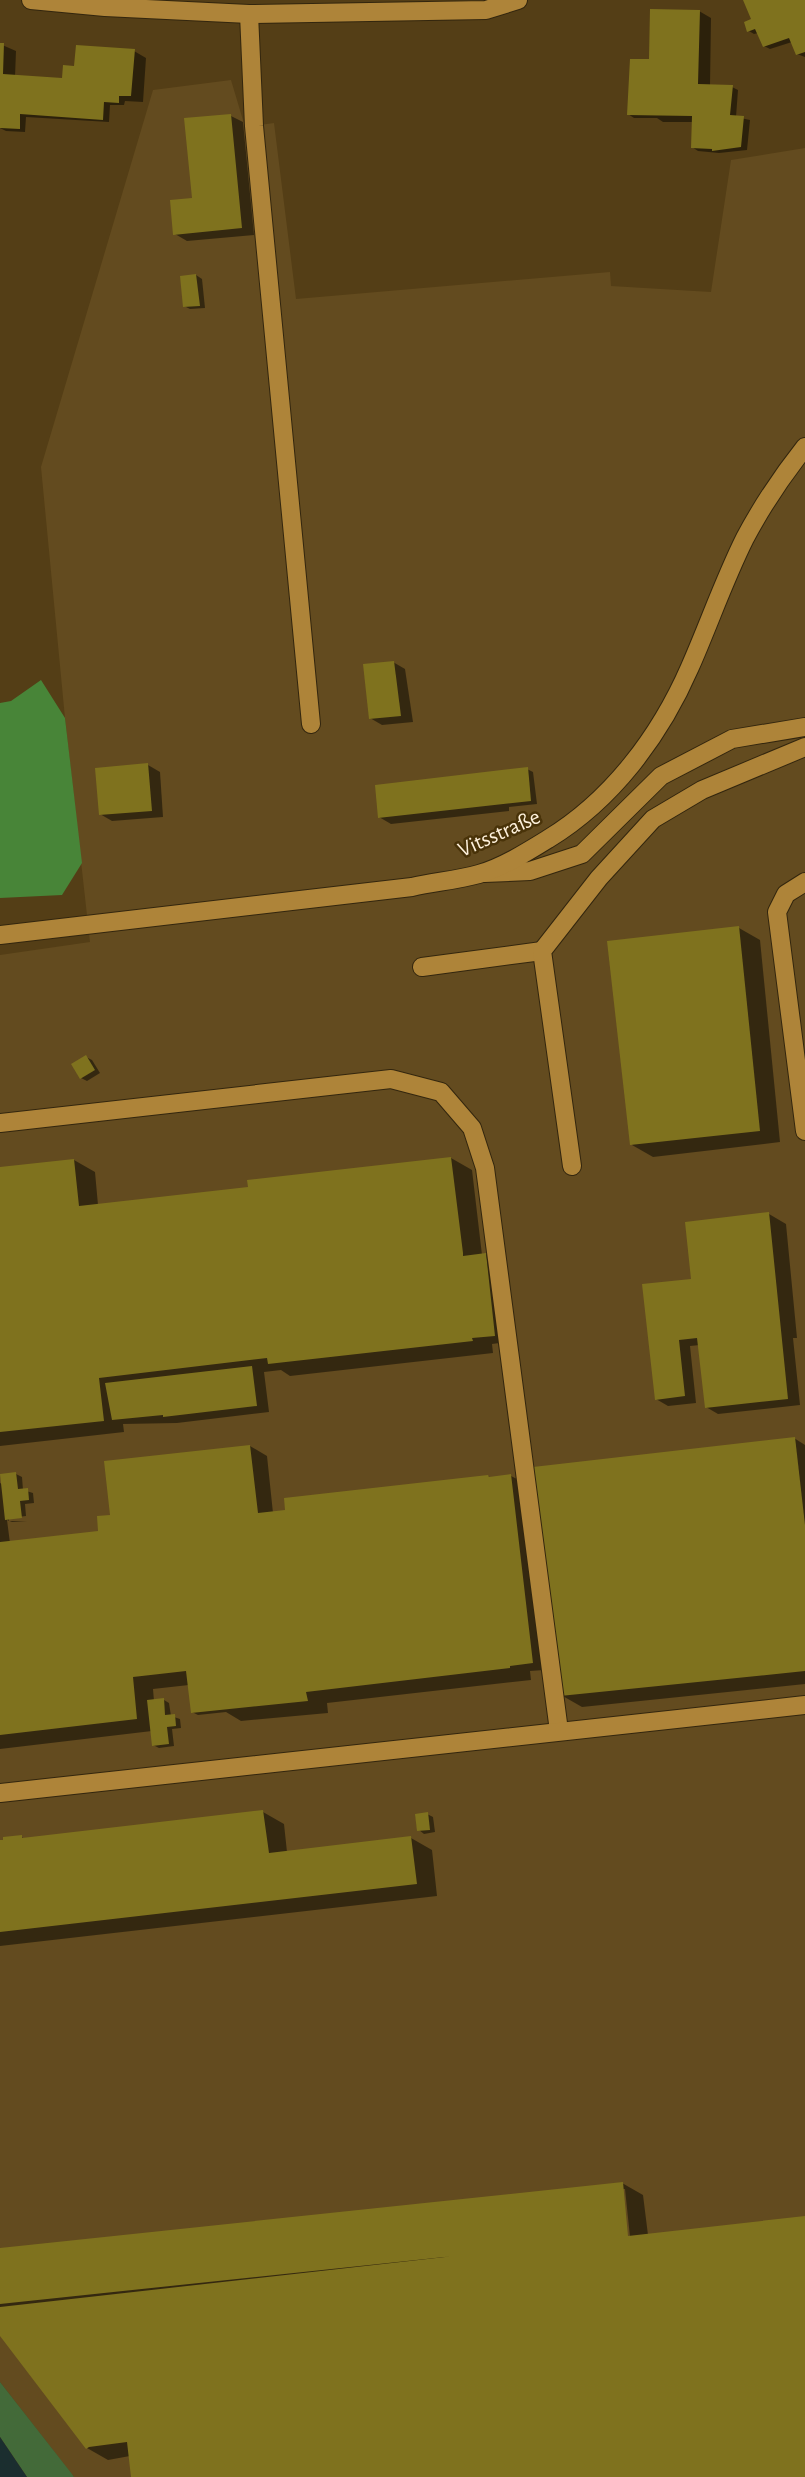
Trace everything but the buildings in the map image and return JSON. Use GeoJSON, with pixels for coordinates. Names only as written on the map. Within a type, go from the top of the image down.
{"type":"FeatureCollection","features":[{"type":"Feature","properties":{"kind":"street"},"geometry":{"type":"LineString","coordinates":[[31,0],[105,7],[249,14],[486,10],[518,0]]}},
{"type":"Feature","properties":{"kind":"street"},"geometry":{"type":"LineString","coordinates":[[249,14],[254,126],[311,724]]}},
{"type":"Feature","properties":{"kind":"street","name":"Vitsstraße"},"geometry":{"type":"LineString","coordinates":[[0,934],[412,887],[480,874],[532,849],[575,823],[618,782],[657,730],[689,669],[745,538],[780,479],[805,447]]}},
{"type":"Feature","properties":{"kind":"street"},"geometry":{"type":"LineString","coordinates":[[480,874],[530,871],[582,854],[661,776],[732,739],[805,727]]}},
{"type":"Feature","properties":{"kind":"street"},"geometry":{"type":"LineString","coordinates":[[422,967],[542,951],[599,878],[653,819],[702,790],[805,747]]}},
{"type":"Feature","properties":{"kind":"street"},"geometry":{"type":"LineString","coordinates":[[805,882],[786,894],[777,912],[805,1131]]}},
{"type":"Feature","properties":{"kind":"street"},"geometry":{"type":"LineString","coordinates":[[542,951],[572,1166]]}},
{"type":"Feature","properties":{"kind":"street"},"geometry":{"type":"LineString","coordinates":[[0,1123],[391,1079],[441,1092],[472,1128],[485,1168],[559,1731]]}},
{"type":"Feature","properties":{"kind":"street"},"geometry":{"type":"LineString","coordinates":[[0,1793],[805,1705]]}},
{"type":"Feature","properties":{"kind":"shaded area"},"geometry":{"type":"Polygon","coordinates":[[[231,80],[245,127],[274,123],[296,299],[610,272],[611,286],[711,292],[731,160],[805,148],[805,2477],[74,2477],[0,2382],[0,955],[90,942],[65,718],[41,467],[153,90],[231,80]]]}},
{"type":"Feature","properties":{"kind":"green space"},"geometry":{"type":"Polygon","coordinates":[[[41,680],[65,718],[82,863],[62,895],[0,898],[0,703],[11,701],[41,680]]]}},
{"type":"Feature","properties":{"kind":"green space"},"geometry":{"type":"Polygon","coordinates":[[[0,2382],[74,2477],[27,2477],[0,2437],[0,2382]]]}},
{"type":"Feature","properties":{"kind":"water"},"geometry":{"type":"Polygon","coordinates":[[[0,2437],[27,2477],[0,2477],[0,2437]]]}}]}
